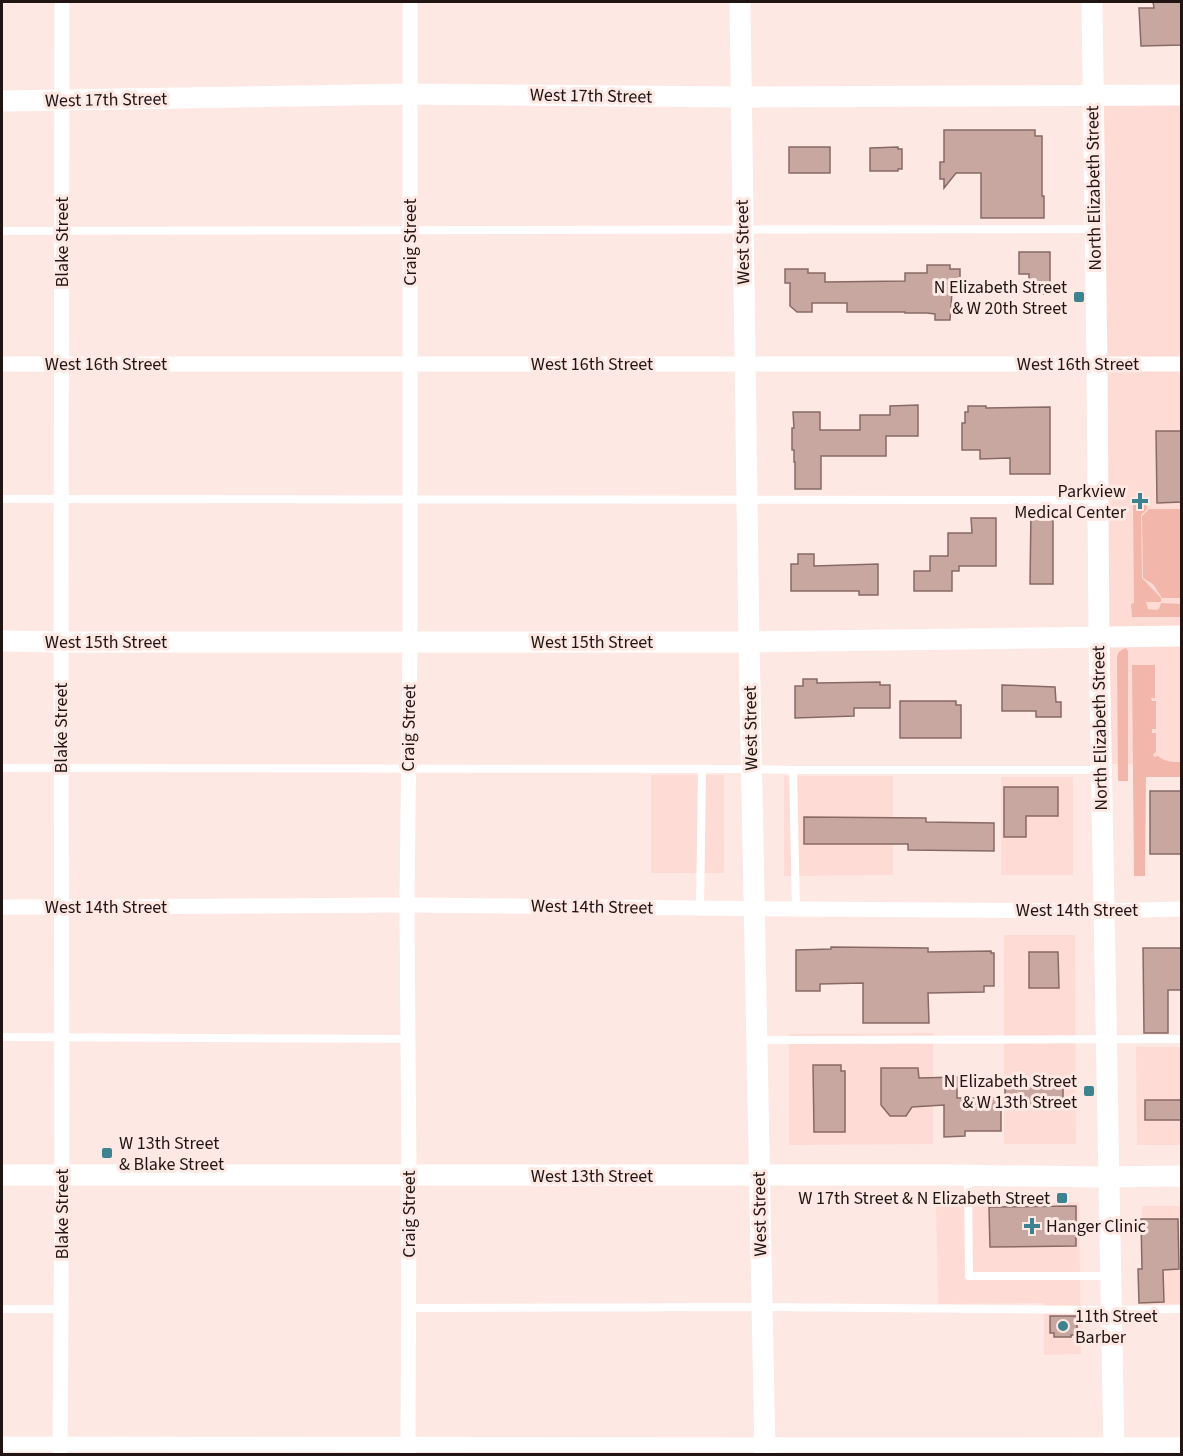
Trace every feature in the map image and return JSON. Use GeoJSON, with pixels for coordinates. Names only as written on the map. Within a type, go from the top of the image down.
{"type":"FeatureCollection","features":[{"type":"Feature","properties":{"kind":"street","name":"Blake Street"},"geometry":{"type":"LineString","coordinates":[[60,1449],[62,2]]}},
{"type":"Feature","properties":{"kind":"street","name":"Craig Street"},"geometry":{"type":"LineString","coordinates":[[408,1450],[410,2]]}},
{"type":"Feature","properties":{"kind":"street","name":"West Street"},"geometry":{"type":"LineString","coordinates":[[740,2],[749,642],[765,1450]]}},
{"type":"Feature","properties":{"kind":"street","name":"North Elizabeth Street"},"geometry":{"type":"LineString","coordinates":[[1092,2],[1103,911],[1114,1450]]}},
{"type":"Feature","properties":{"kind":"street","name":"West 17th Street"},"geometry":{"type":"LineString","coordinates":[[2,101],[409,94],[741,97],[1182,95]]}},
{"type":"Feature","properties":{"kind":"street","name":"West 16th Street"},"geometry":{"type":"LineString","coordinates":[[2,364],[1182,364]]}},
{"type":"Feature","properties":{"kind":"street","name":"West 15th Street"},"geometry":{"type":"LineString","coordinates":[[2,641],[749,642],[1182,636]]}},
{"type":"Feature","properties":{"kind":"street","name":"West 14th Street"},"geometry":{"type":"LineString","coordinates":[[2,906],[62,908],[407,905],[1103,911],[1182,909]]}},
{"type":"Feature","properties":{"kind":"street","name":"West 13th Street"},"geometry":{"type":"LineString","coordinates":[[2,1175],[1182,1176]]}},
{"type":"Feature","properties":{"kind":"street"},"geometry":{"type":"LineString","coordinates":[[2,1444],[60,1449],[408,1450],[1114,1450],[1182,1445]]}},
{"type":"Feature","properties":{"kind":"lane"},"geometry":{"type":"LineString","coordinates":[[2,231],[1094,229]]}},
{"type":"Feature","properties":{"kind":"lane"},"geometry":{"type":"LineString","coordinates":[[2,499],[1098,500]]}},
{"type":"Feature","properties":{"kind":"lane"},"geometry":{"type":"LineString","coordinates":[[2,768],[1101,770]]}},
{"type":"Feature","properties":{"kind":"lane"},"geometry":{"type":"LineString","coordinates":[[700,909],[702,769]]}},
{"type":"Feature","properties":{"kind":"lane"},"geometry":{"type":"LineString","coordinates":[[793,770],[795,909]]}},
{"type":"Feature","properties":{"kind":"lane"},"geometry":{"type":"LineString","coordinates":[[2,1037],[408,1039]]}},
{"type":"Feature","properties":{"kind":"lane"},"geometry":{"type":"LineString","coordinates":[[756,1040],[1182,1039]]}},
{"type":"Feature","properties":{"kind":"lane"},"geometry":{"type":"LineString","coordinates":[[969,1176],[969,1276],[1110,1276]]}},
{"type":"Feature","properties":{"kind":"lane"},"geometry":{"type":"LineString","coordinates":[[409,1308],[1182,1309]]}},
{"type":"Feature","properties":{"kind":"lane"},"geometry":{"type":"LineString","coordinates":[[2,1309],[61,1309]]}},
{"type":"Feature","properties":{"kind":"shaded area","name":"Parkview Medical Center"},"geometry":{"type":"Polygon","coordinates":[[[1092,95],[1181,95],[1181,764],[1101,764],[1092,95]]]}},
{"type":"Feature","properties":{"kind":"shaded area"},"geometry":{"type":"Polygon","coordinates":[[[1133,500],[1141,500],[1148,508],[1141,515],[1142,578],[1161,598],[1161,602],[1146,602],[1148,609],[1159,609],[1161,603],[1181,604],[1181,617],[1132,617],[1131,604],[1134,603],[1133,500]]]}},
{"type":"Feature","properties":{"kind":"shaded area"},"geometry":{"type":"Polygon","coordinates":[[[1149,509],[1181,509],[1181,598],[1162,598],[1153,584],[1143,578],[1142,516],[1149,509]]]}},
{"type":"Feature","properties":{"kind":"shaded area"},"geometry":{"type":"Polygon","coordinates":[[[1126,648],[1128,651],[1128,781],[1118,781],[1117,657],[1120,651],[1126,648]]]}},
{"type":"Feature","properties":{"kind":"shaded area"},"geometry":{"type":"Polygon","coordinates":[[[1132,665],[1155,665],[1155,698],[1151,698],[1152,701],[1156,701],[1156,729],[1152,729],[1152,733],[1156,733],[1154,757],[1181,762],[1181,777],[1146,777],[1145,876],[1134,876],[1132,665]]]}},
{"type":"Feature","properties":{"kind":"shaded area"},"geometry":{"type":"Polygon","coordinates":[[[651,775],[724,775],[724,873],[651,873],[651,775]]]}},
{"type":"Feature","properties":{"kind":"shaded area"},"geometry":{"type":"Polygon","coordinates":[[[784,776],[893,776],[893,875],[784,876],[784,776]]]}},
{"type":"Feature","properties":{"kind":"shaded area"},"geometry":{"type":"Polygon","coordinates":[[[1001,777],[1073,777],[1073,875],[1001,875],[1001,777]]]}},
{"type":"Feature","properties":{"kind":"shaded area"},"geometry":{"type":"Polygon","coordinates":[[[1004,935],[1075,935],[1076,1144],[1004,1144],[1004,935]]]}},
{"type":"Feature","properties":{"kind":"shaded area"},"geometry":{"type":"Polygon","coordinates":[[[933,1033],[933,1144],[789,1145],[789,1034],[933,1033]]]}},
{"type":"Feature","properties":{"kind":"shaded area"},"geometry":{"type":"Polygon","coordinates":[[[1136,1047],[1181,1047],[1181,1145],[1137,1145],[1136,1047]]]}},
{"type":"Feature","properties":{"kind":"shaded area"},"geometry":{"type":"Polygon","coordinates":[[[1079,1202],[1081,1354],[1044,1355],[1044,1303],[938,1304],[936,1205],[1079,1202]]]}},
{"type":"Feature","properties":{"kind":"shaded area"},"geometry":{"type":"Polygon","coordinates":[[[1142,1206],[1181,1206],[1181,1304],[1143,1305],[1142,1206]]]}},
{"type":"Feature","properties":{"kind":"building"},"geometry":{"type":"Polygon","coordinates":[[[1153,2],[1182,2],[1182,45],[1141,46],[1139,8],[1154,8],[1153,2]]]}},
{"type":"Feature","properties":{"kind":"building"},"geometry":{"type":"Polygon","coordinates":[[[944,130],[1035,130],[1035,136],[1042,136],[1044,218],[981,218],[981,173],[956,173],[944,188],[944,179],[940,179],[940,162],[944,162],[944,130]]]}},
{"type":"Feature","properties":{"kind":"building"},"geometry":{"type":"Polygon","coordinates":[[[789,147],[830,147],[830,173],[789,173],[789,147]]]}},
{"type":"Feature","properties":{"kind":"building"},"geometry":{"type":"Polygon","coordinates":[[[898,147],[902,149],[902,169],[870,171],[870,148],[898,147]]]}},
{"type":"Feature","properties":{"kind":"building"},"geometry":{"type":"Polygon","coordinates":[[[1019,252],[1050,252],[1050,294],[1029,294],[1029,274],[1019,274],[1019,252]]]}},
{"type":"Feature","properties":{"kind":"building"},"geometry":{"type":"Polygon","coordinates":[[[927,265],[950,265],[950,269],[960,269],[960,292],[952,292],[950,320],[935,320],[935,314],[927,313],[847,312],[847,303],[812,303],[812,312],[797,312],[790,306],[790,283],[785,283],[785,269],[808,269],[808,273],[825,273],[825,282],[905,281],[905,273],[927,273],[927,265]]]}},
{"type":"Feature","properties":{"kind":"building"},"geometry":{"type":"Polygon","coordinates":[[[918,405],[918,436],[886,436],[886,456],[821,456],[821,489],[795,489],[795,462],[794,450],[792,450],[793,412],[820,412],[820,430],[860,430],[860,415],[890,415],[890,406],[918,405]]]}},
{"type":"Feature","properties":{"kind":"building"},"geometry":{"type":"Polygon","coordinates":[[[968,406],[1050,407],[1050,474],[1010,474],[1010,458],[980,459],[980,450],[962,450],[962,423],[965,423],[965,412],[968,412],[968,406]]]}},
{"type":"Feature","properties":{"kind":"building"},"geometry":{"type":"Polygon","coordinates":[[[1156,431],[1182,431],[1182,502],[1157,503],[1156,431]]]}},
{"type":"Feature","properties":{"kind":"building"},"geometry":{"type":"Polygon","coordinates":[[[1053,509],[1053,584],[1030,584],[1031,510],[1053,509]]]}},
{"type":"Feature","properties":{"kind":"building"},"geometry":{"type":"Polygon","coordinates":[[[971,518],[996,518],[996,566],[959,566],[959,571],[952,571],[952,591],[914,591],[914,571],[930,571],[930,556],[948,556],[948,533],[972,533],[971,518]]]}},
{"type":"Feature","properties":{"kind":"building"},"geometry":{"type":"Polygon","coordinates":[[[798,554],[814,554],[814,566],[878,564],[878,595],[859,595],[859,591],[791,591],[791,564],[798,564],[798,554]]]}},
{"type":"Feature","properties":{"kind":"building"},"geometry":{"type":"Polygon","coordinates":[[[803,679],[817,679],[817,683],[880,682],[880,685],[890,685],[890,708],[854,708],[854,716],[795,718],[795,686],[803,686],[803,679]]]}},
{"type":"Feature","properties":{"kind":"building"},"geometry":{"type":"Polygon","coordinates":[[[1002,685],[1055,687],[1056,702],[1061,702],[1061,717],[1036,717],[1036,711],[1002,711],[1002,685]]]}},
{"type":"Feature","properties":{"kind":"building"},"geometry":{"type":"Polygon","coordinates":[[[900,701],[956,701],[956,705],[961,705],[961,738],[900,738],[900,701]]]}},
{"type":"Feature","properties":{"kind":"building"},"geometry":{"type":"Polygon","coordinates":[[[1004,787],[1058,787],[1058,816],[1026,816],[1026,837],[1004,837],[1004,787]]]}},
{"type":"Feature","properties":{"kind":"building"},"geometry":{"type":"Polygon","coordinates":[[[1150,791],[1182,791],[1182,854],[1150,854],[1150,791]]]}},
{"type":"Feature","properties":{"kind":"building"},"geometry":{"type":"Polygon","coordinates":[[[804,817],[926,818],[926,822],[994,823],[994,851],[908,850],[908,844],[804,844],[804,817]]]}},
{"type":"Feature","properties":{"kind":"building"},"geometry":{"type":"Polygon","coordinates":[[[831,947],[928,948],[928,952],[991,951],[994,953],[994,986],[984,986],[984,992],[928,993],[929,1023],[863,1023],[863,983],[820,984],[820,991],[796,991],[796,950],[831,949],[831,947]]]}},
{"type":"Feature","properties":{"kind":"building"},"geometry":{"type":"Polygon","coordinates":[[[1143,948],[1182,948],[1182,990],[1168,990],[1168,1033],[1144,1033],[1143,948]]]}},
{"type":"Feature","properties":{"kind":"building"},"geometry":{"type":"Polygon","coordinates":[[[1029,952],[1058,952],[1059,988],[1029,988],[1029,952]]]}},
{"type":"Feature","properties":{"kind":"building"},"geometry":{"type":"Polygon","coordinates":[[[813,1065],[841,1065],[841,1071],[845,1071],[845,1132],[814,1132],[813,1065]]]}},
{"type":"Feature","properties":{"kind":"building"},"geometry":{"type":"Polygon","coordinates":[[[881,1068],[918,1068],[919,1078],[957,1077],[957,1098],[1001,1098],[1001,1131],[965,1131],[965,1136],[944,1137],[944,1105],[912,1107],[906,1116],[890,1116],[881,1105],[881,1068]]]}},
{"type":"Feature","properties":{"kind":"building"},"geometry":{"type":"Polygon","coordinates":[[[1005,1085],[1063,1085],[1063,1104],[1005,1105],[1005,1085]]]}},
{"type":"Feature","properties":{"kind":"building"},"geometry":{"type":"Polygon","coordinates":[[[1145,1100],[1182,1100],[1182,1120],[1145,1120],[1145,1100]]]}},
{"type":"Feature","properties":{"kind":"building"},"geometry":{"type":"Polygon","coordinates":[[[1076,1206],[1076,1246],[990,1247],[989,1207],[1076,1206]]]}},
{"type":"Feature","properties":{"kind":"building"},"geometry":{"type":"Polygon","coordinates":[[[1141,1219],[1178,1219],[1179,1269],[1163,1270],[1164,1302],[1139,1303],[1138,1269],[1142,1269],[1141,1219]]]}},
{"type":"Feature","properties":{"kind":"building"},"geometry":{"type":"Polygon","coordinates":[[[1050,1316],[1077,1316],[1077,1335],[1054,1337],[1054,1333],[1050,1333],[1050,1316]]]}},
{"type":"Feature","properties":{"kind":"place","name":"N Elizabeth Street & W 20th Street"},"geometry":{"type":"Point","coordinates":[1079,297]}},
{"type":"Feature","properties":{"kind":"place","name":"Parkview Medical Center"},"geometry":{"type":"Point","coordinates":[1140,501]}},
{"type":"Feature","properties":{"kind":"place","name":"N Elizabeth Street & W 13th Street"},"geometry":{"type":"Point","coordinates":[1089,1091]}},
{"type":"Feature","properties":{"kind":"place","name":"W 13th Street & Blake Street"},"geometry":{"type":"Point","coordinates":[107,1153]}},
{"type":"Feature","properties":{"kind":"place","name":"W 17th Street & N Elizabeth Street"},"geometry":{"type":"Point","coordinates":[1062,1198]}},
{"type":"Feature","properties":{"kind":"place","name":"Hanger Clinic"},"geometry":{"type":"Point","coordinates":[1032,1226]}},
{"type":"Feature","properties":{"kind":"place","name":"11th Street Barber"},"geometry":{"type":"Point","coordinates":[1063,1326]}}]}
